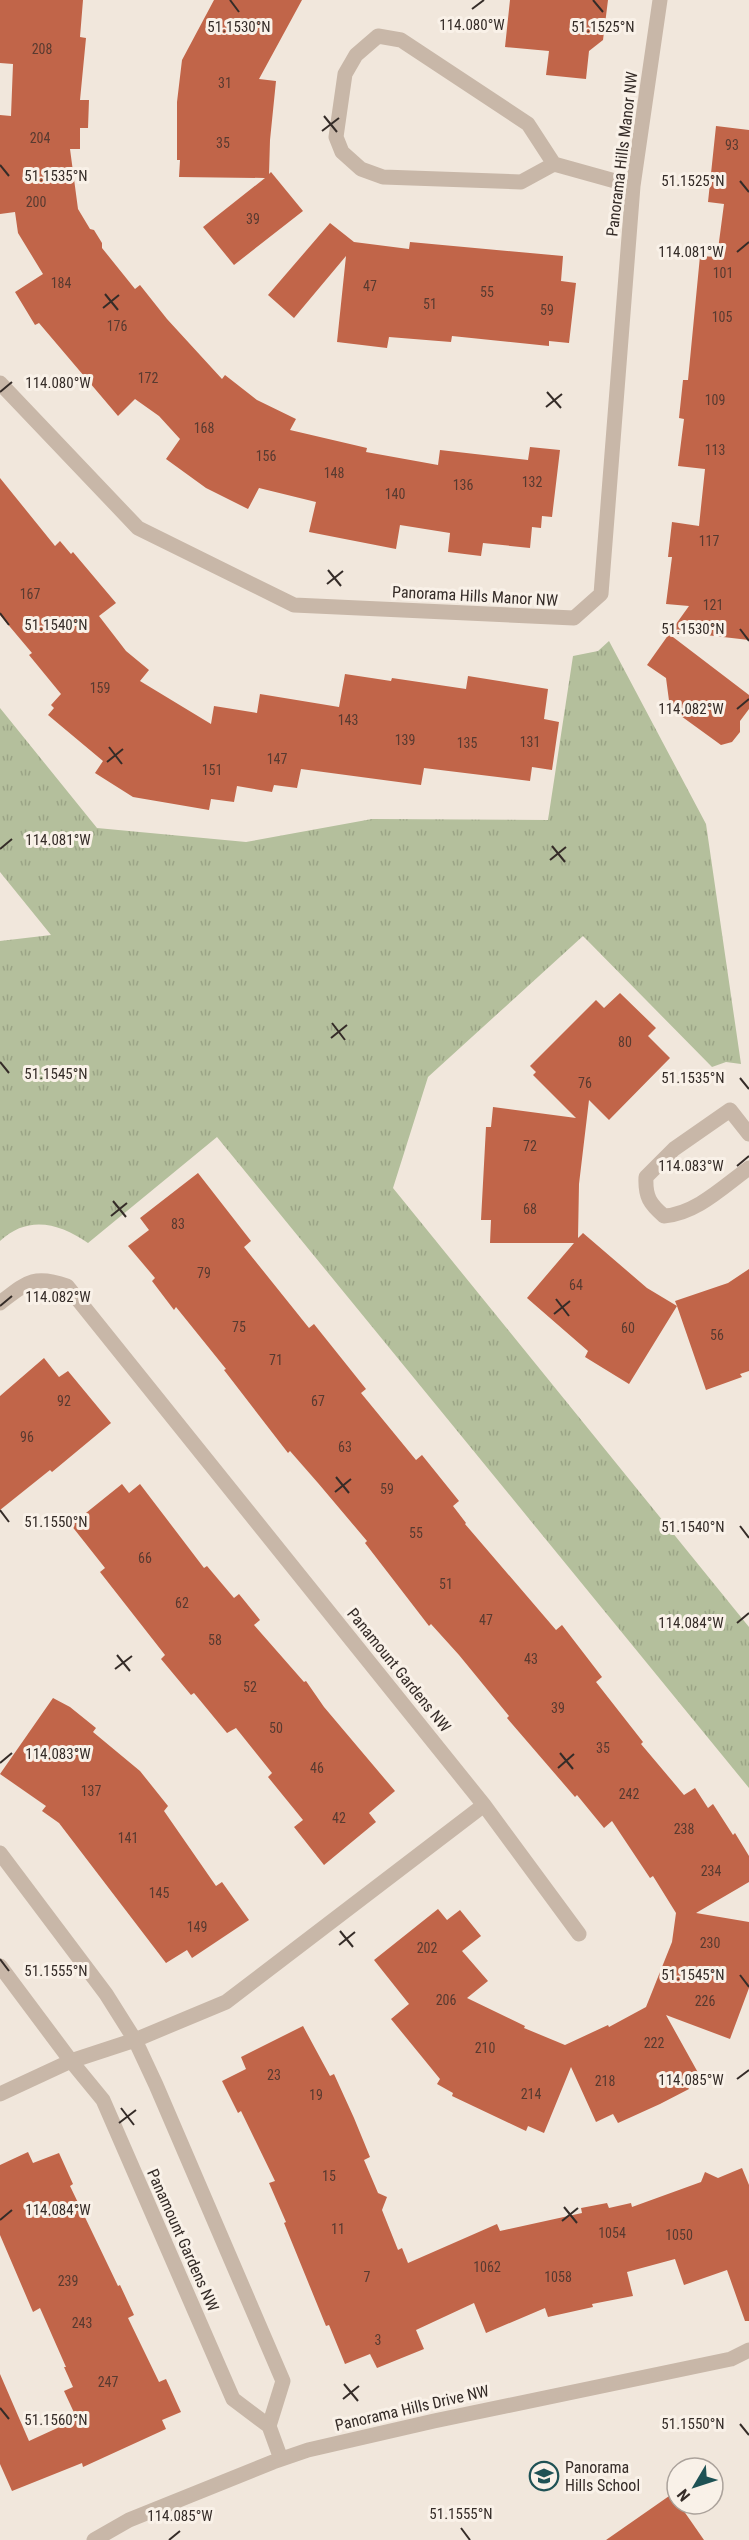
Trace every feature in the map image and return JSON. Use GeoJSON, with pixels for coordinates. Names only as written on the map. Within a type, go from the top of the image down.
{"type":"FeatureCollection","features":[{"type":"Feature","properties":{"kind":"street","name":"Panorama Hills Manor NW"},"geometry":{"type":"LineString","coordinates":[[0,383],[138,528],[294,605],[574,618],[601,594],[633,186],[660,0]]}},
{"type":"Feature","properties":{"kind":"street"},"geometry":{"type":"LineString","coordinates":[[554,164],[520,182],[383,177],[361,169],[342,152],[336,137],[345,74],[356,55],[378,36],[401,40],[528,124],[554,164],[633,186]]}},
{"type":"Feature","properties":{"kind":"street"},"geometry":{"type":"LineString","coordinates":[[749,1134],[730,1110],[674,1149],[646,1177],[645,1192],[649,1203],[664,1216],[677,1216],[690,1210],[749,1168]]}},
{"type":"Feature","properties":{"kind":"street","name":"Panamount Gardens NW"},"geometry":{"type":"LineString","coordinates":[[0,1303],[24,1284],[47,1279],[67,1286],[484,1805],[579,1934]]}},
{"type":"Feature","properties":{"kind":"street"},"geometry":{"type":"LineString","coordinates":[[0,2094],[71,2061],[135,2040],[226,2002],[484,1805]]}},
{"type":"Feature","properties":{"kind":"street"},"geometry":{"type":"LineString","coordinates":[[0,1854],[106,1994],[135,2040],[283,2381],[269,2426],[281,2459]]}},
{"type":"Feature","properties":{"kind":"street","name":"Panamount Gardens NW"},"geometry":{"type":"LineString","coordinates":[[0,1966],[103,2100],[233,2399],[269,2426]]}},
{"type":"Feature","properties":{"kind":"street","name":"Panorama Hills Drive NW"},"geometry":{"type":"LineString","coordinates":[[94,2540],[129,2520],[281,2459],[434,2421],[731,2359],[749,2350]]}},
{"type":"Feature","properties":{"kind":"green space"},"geometry":{"type":"Polygon","coordinates":[[[609,641],[706,824],[741,1064],[726,1062],[712,1067],[583,936],[428,1077],[393,1188],[749,1627],[749,1788],[217,1137],[88,1243],[66,1231],[44,1225],[21,1228],[0,1241],[0,941],[51,935],[0,872],[0,708],[97,828],[246,842],[372,819],[548,820],[573,656],[598,651],[609,641]]]}},
{"type":"Feature","properties":{"kind":"building"},"geometry":{"type":"Polygon","coordinates":[[[0,0],[83,0],[80,37],[86,38],[80,100],[89,100],[88,128],[80,128],[80,149],[70,149],[78,209],[102,243],[102,248],[135,289],[140,285],[167,319],[222,379],[225,375],[257,400],[296,419],[290,430],[367,448],[366,452],[438,465],[440,450],[528,460],[530,447],[560,450],[552,517],[542,516],[541,528],[532,527],[530,548],[483,543],[481,556],[448,552],[450,533],[400,525],[396,549],[309,532],[316,502],[259,488],[248,509],[206,488],[166,459],[180,439],[159,416],[135,399],[118,416],[39,323],[35,325],[15,292],[43,274],[18,233],[15,212],[0,214],[0,115],[11,116],[13,64],[0,63],[0,0]]]}},
{"type":"Feature","properties":{"kind":"building"},"geometry":{"type":"Polygon","coordinates":[[[214,0],[302,0],[259,79],[276,81],[269,174],[271,172],[303,211],[234,265],[203,227],[265,178],[179,177],[180,160],[177,160],[177,102],[182,60],[214,0]]]}},
{"type":"Feature","properties":{"kind":"building"},"geometry":{"type":"Polygon","coordinates":[[[510,0],[608,0],[603,40],[589,51],[586,79],[546,75],[549,51],[505,47],[510,0]]]}},
{"type":"Feature","properties":{"kind":"building"},"geometry":{"type":"Polygon","coordinates":[[[716,126],[749,130],[749,640],[671,631],[689,606],[666,604],[672,557],[668,557],[672,522],[699,526],[705,469],[678,466],[684,419],[679,418],[683,380],[688,380],[700,256],[717,257],[724,204],[708,202],[716,126]]]}},
{"type":"Feature","properties":{"kind":"building"},"geometry":{"type":"Polygon","coordinates":[[[330,223],[354,242],[409,249],[410,242],[563,256],[561,281],[576,283],[569,343],[549,341],[549,346],[452,336],[451,342],[389,337],[387,348],[337,342],[346,256],[294,318],[268,295],[330,223]]]}},
{"type":"Feature","properties":{"kind":"building"},"geometry":{"type":"Polygon","coordinates":[[[0,478],[55,546],[60,541],[71,554],[73,552],[116,603],[99,616],[126,651],[149,670],[140,681],[211,724],[214,706],[257,713],[260,694],[339,707],[345,674],[391,681],[392,678],[466,689],[468,676],[548,689],[544,719],[559,722],[552,770],[532,767],[530,781],[424,768],[421,785],[301,769],[297,788],[274,785],[272,792],[237,786],[234,802],[211,799],[209,810],[133,797],[95,773],[103,761],[48,715],[54,708],[51,705],[61,694],[29,655],[32,653],[0,615],[0,478]]]}},
{"type":"Feature","properties":{"kind":"building"},"geometry":{"type":"Polygon","coordinates":[[[669,634],[749,695],[749,709],[740,721],[740,732],[732,742],[721,745],[670,708],[666,678],[647,665],[669,634]]]}},
{"type":"Feature","properties":{"kind":"building"},"geometry":{"type":"Polygon","coordinates":[[[620,993],[656,1028],[648,1036],[670,1058],[609,1120],[589,1100],[579,1184],[578,1238],[583,1233],[647,1288],[677,1306],[629,1384],[585,1357],[588,1351],[527,1298],[574,1243],[490,1243],[491,1220],[481,1220],[486,1127],[491,1127],[493,1107],[576,1118],[533,1075],[536,1072],[530,1066],[596,1000],[604,1008],[620,993]]]}},
{"type":"Feature","properties":{"kind":"building"},"geometry":{"type":"Polygon","coordinates":[[[198,1173],[251,1241],[244,1247],[309,1328],[314,1324],[366,1389],[361,1393],[416,1460],[422,1455],[459,1501],[453,1506],[465,1524],[556,1630],[562,1625],[602,1677],[596,1682],[643,1742],[641,1744],[684,1795],[695,1788],[708,1808],[713,1804],[749,1856],[749,1882],[696,1913],[749,1922],[749,1988],[730,2039],[666,2015],[701,2078],[687,2086],[689,2089],[660,2104],[618,2123],[613,2114],[596,2122],[571,2067],[544,2133],[528,2126],[526,2131],[452,2096],[453,2093],[437,2084],[440,2079],[391,2019],[409,2004],[374,1960],[438,1909],[447,1920],[460,1910],[481,1936],[462,1951],[488,1981],[467,1998],[525,2026],[524,2028],[565,2045],[608,2025],[609,2027],[646,2007],[672,1942],[676,1913],[653,1876],[650,1878],[612,1821],[604,1828],[507,1718],[509,1716],[459,1655],[431,1624],[429,1626],[365,1543],[367,1541],[290,1451],[288,1453],[224,1370],[226,1369],[176,1307],[174,1310],[152,1281],[155,1278],[128,1246],[149,1230],[140,1218],[198,1173]]]}},
{"type":"Feature","properties":{"kind":"building"},"geometry":{"type":"Polygon","coordinates":[[[749,1269],[749,1371],[740,1374],[742,1377],[706,1390],[675,1301],[728,1283],[749,1269]]]}},
{"type":"Feature","properties":{"kind":"building"},"geometry":{"type":"Polygon","coordinates":[[[44,1358],[59,1377],[68,1371],[111,1423],[52,1472],[50,1470],[0,1510],[0,1396],[44,1358]]]}},
{"type":"Feature","properties":{"kind":"building"},"geometry":{"type":"Polygon","coordinates":[[[122,1484],[129,1493],[140,1484],[204,1568],[207,1566],[234,1598],[239,1594],[260,1620],[254,1625],[304,1682],[306,1681],[324,1707],[395,1791],[369,1813],[376,1822],[324,1865],[294,1827],[303,1820],[268,1777],[272,1773],[236,1728],[227,1733],[194,1693],[191,1695],[161,1659],[165,1655],[100,1572],[105,1568],[71,1525],[122,1484]]]}},
{"type":"Feature","properties":{"kind":"building"},"geometry":{"type":"Polygon","coordinates":[[[53,1698],[70,1707],[96,1728],[93,1732],[140,1771],[168,1806],[164,1811],[216,1886],[222,1882],[249,1920],[192,1958],[187,1950],[166,1963],[59,1823],[42,1811],[46,1806],[0,1774],[53,1698]]]}},
{"type":"Feature","properties":{"kind":"building"},"geometry":{"type":"Polygon","coordinates":[[[303,2026],[330,2076],[334,2074],[354,2118],[370,2157],[364,2160],[378,2193],[387,2197],[382,2210],[398,2250],[402,2248],[408,2263],[497,2224],[500,2231],[582,2213],[581,2208],[607,2203],[609,2208],[631,2203],[632,2207],[701,2182],[705,2172],[718,2178],[742,2168],[749,2185],[749,2321],[745,2321],[727,2270],[684,2285],[675,2259],[627,2272],[633,2296],[592,2304],[593,2307],[548,2317],[545,2308],[486,2333],[474,2303],[416,2330],[424,2349],[377,2368],[370,2354],[345,2364],[329,2325],[326,2326],[284,2223],[286,2222],[269,2183],[275,2181],[241,2111],[238,2113],[222,2081],[246,2069],[241,2057],[303,2026]]]}},
{"type":"Feature","properties":{"kind":"building"},"geometry":{"type":"Polygon","coordinates":[[[28,2152],[33,2163],[59,2153],[73,2184],[70,2186],[134,2315],[128,2318],[159,2382],[166,2379],[181,2412],[162,2420],[166,2429],[83,2467],[82,2463],[12,2491],[0,2464],[0,2374],[29,2441],[77,2419],[64,2391],[73,2387],[64,2367],[66,2367],[40,2308],[33,2312],[0,2235],[0,2165],[28,2152]]]}},
{"type":"Feature","properties":{"kind":"building"},"geometry":{"type":"Polygon","coordinates":[[[665,2499],[665,2516],[687,2516],[704,2540],[606,2540],[665,2499]]]}},
{"type":"Feature","properties":{"kind":"place","name":"Panorama Hills School"},"geometry":{"type":"Point","coordinates":[544,2476]}}]}
